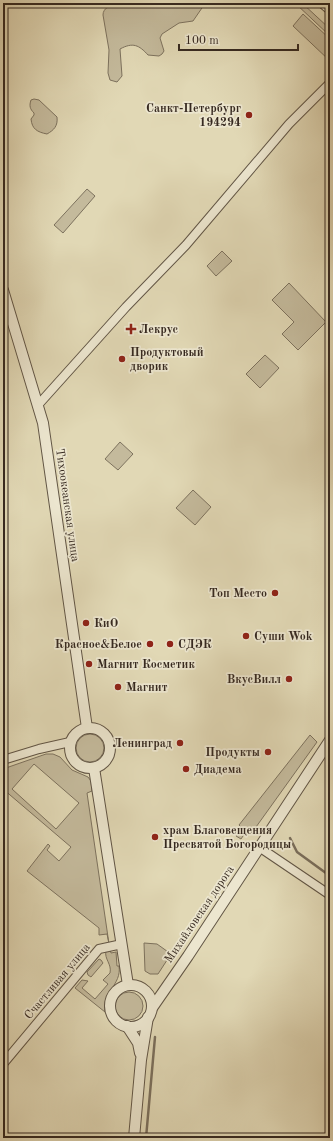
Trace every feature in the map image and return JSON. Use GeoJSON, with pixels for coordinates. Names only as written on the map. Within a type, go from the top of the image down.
{"type":"FeatureCollection","features":[{"type":"Feature","properties":{"kind":"street"},"geometry":{"type":"LineString","coordinates":[[323,3],[330,9]]}},
{"type":"Feature","properties":{"kind":"street"},"geometry":{"type":"LineString","coordinates":[[38,405],[126,307],[186,245],[289,124],[330,83]]}},
{"type":"Feature","properties":{"kind":"street","name":"Тихоокеанская улица"},"geometry":{"type":"LineString","coordinates":[[3,290],[43,423],[87,728]]}},
{"type":"Feature","properties":{"kind":"street"},"geometry":{"type":"LineString","coordinates":[[87,728],[95,729],[102,733],[108,739],[110,746],[106,761],[100,766],[94,768],[85,768],[78,765],[73,760],[70,751],[70,742],[77,733],[87,728]]}},
{"type":"Feature","properties":{"kind":"street","name":"Михайловская дорога"},"geometry":{"type":"LineString","coordinates":[[134,1138],[141,1060],[150,1012],[330,740]]}},
{"type":"Feature","properties":{"kind":"street"},"geometry":{"type":"LineString","coordinates":[[3,760],[38,749],[70,742]]}},
{"type":"Feature","properties":{"kind":"street"},"geometry":{"type":"LineString","coordinates":[[94,768],[128,985]]}},
{"type":"Feature","properties":{"kind":"street"},"geometry":{"type":"LineString","coordinates":[[259,847],[330,895]]}},
{"type":"Feature","properties":{"kind":"street","name":"Счастливая улица"},"geometry":{"type":"LineString","coordinates":[[3,1064],[99,949],[122,944]]}},
{"type":"Feature","properties":{"kind":"street","name":"Михайловская дорога"},"geometry":{"type":"LineString","coordinates":[[142,988],[148,990],[157,989],[169,982]]}},
{"type":"Feature","properties":{"kind":"street"},"geometry":{"type":"LineString","coordinates":[[128,985],[134,985],[142,988],[148,994],[152,1003],[150,1012],[139,1025],[127,1026],[114,1019],[110,1000],[115,991],[128,985]]}},
{"type":"Feature","properties":{"kind":"street","name":"Михайловская дорога"},"geometry":{"type":"LineString","coordinates":[[127,1026],[138,1043],[141,1060]]}},
{"type":"Feature","properties":{"kind":"shaded area"},"geometry":{"type":"Polygon","coordinates":[[[115,3],[203,3],[204,5],[193,21],[179,23],[162,34],[160,38],[164,51],[159,56],[148,55],[139,47],[132,45],[120,49],[122,76],[117,82],[110,80],[108,73],[109,50],[103,15],[105,9],[115,3]]]}},
{"type":"Feature","properties":{"kind":"shaded area"},"geometry":{"type":"Polygon","coordinates":[[[295,3],[302,3],[330,29],[330,36],[295,3]]]}},
{"type":"Feature","properties":{"kind":"shaded area"},"geometry":{"type":"Polygon","coordinates":[[[303,14],[330,39],[330,61],[293,26],[303,14]]]}},
{"type":"Feature","properties":{"kind":"shaded area"},"geometry":{"type":"Polygon","coordinates":[[[31,100],[39,100],[57,117],[55,127],[47,134],[34,128],[31,119],[34,113],[30,104],[31,100]]]}},
{"type":"Feature","properties":{"kind":"shaded area"},"geometry":{"type":"Polygon","coordinates":[[[87,189],[95,196],[63,233],[54,225],[87,189]]]}},
{"type":"Feature","properties":{"kind":"shaded area"},"geometry":{"type":"Polygon","coordinates":[[[222,251],[232,261],[216,276],[207,266],[222,251]]]}},
{"type":"Feature","properties":{"kind":"shaded area"},"geometry":{"type":"Polygon","coordinates":[[[289,283],[326,322],[298,350],[282,334],[294,322],[272,300],[289,283]]]}},
{"type":"Feature","properties":{"kind":"shaded area"},"geometry":{"type":"Polygon","coordinates":[[[265,355],[279,368],[260,388],[246,374],[265,355]]]}},
{"type":"Feature","properties":{"kind":"shaded area"},"geometry":{"type":"Polygon","coordinates":[[[120,442],[133,454],[118,470],[105,459],[120,442]]]}},
{"type":"Feature","properties":{"kind":"shaded area"},"geometry":{"type":"Polygon","coordinates":[[[193,490],[211,507],[195,525],[176,508],[193,490]]]}},
{"type":"Feature","properties":{"kind":"shaded area"},"geometry":{"type":"Polygon","coordinates":[[[90,734],[100,738],[104,748],[100,758],[90,762],[80,758],[76,748],[80,738],[90,734]]]}},
{"type":"Feature","properties":{"kind":"shaded area"},"geometry":{"type":"Polygon","coordinates":[[[310,735],[317,742],[251,834],[247,830],[241,839],[236,836],[242,828],[239,825],[310,735]]]}},
{"type":"Feature","properties":{"kind":"shaded area"},"geometry":{"type":"Polygon","coordinates":[[[46,754],[53,754],[60,757],[72,770],[88,777],[91,781],[92,791],[87,793],[109,944],[107,934],[99,935],[99,928],[27,871],[48,844],[50,846],[47,850],[59,861],[71,847],[3,789],[3,769],[46,754]],[[34,764],[12,789],[56,829],[79,803],[34,764]]]}},
{"type":"Feature","properties":{"kind":"shaded area"},"geometry":{"type":"Polygon","coordinates":[[[144,943],[157,944],[171,954],[158,974],[150,974],[145,971],[144,943]]]}},
{"type":"Feature","properties":{"kind":"shaded area"},"geometry":{"type":"Polygon","coordinates":[[[110,949],[111,953],[116,952],[119,973],[118,979],[106,999],[105,1012],[75,988],[82,980],[88,981],[82,988],[95,999],[108,984],[103,980],[110,973],[106,951],[110,949]]]}},
{"type":"Feature","properties":{"kind":"shaded area"},"geometry":{"type":"Polygon","coordinates":[[[99,959],[103,963],[91,977],[87,972],[99,959]]]}},
{"type":"Feature","properties":{"kind":"shaded area"},"geometry":{"type":"Polygon","coordinates":[[[129,992],[139,996],[143,1006],[139,1016],[129,1020],[119,1016],[115,1006],[119,996],[129,992]]]}},
{"type":"Feature","properties":{"kind":"waterway"},"geometry":{"type":"LineString","coordinates":[[290,838],[297,852],[330,876]]}},
{"type":"Feature","properties":{"kind":"waterway"},"geometry":{"type":"LineString","coordinates":[[146,1138],[155,1037]]}},
{"type":"Feature","properties":{"kind":"place","name":"Санкт-Петербург 194294"},"geometry":{"type":"Point","coordinates":[249,115]}},
{"type":"Feature","properties":{"kind":"place","name":"Лекрус"},"geometry":{"type":"Point","coordinates":[131,329]}},
{"type":"Feature","properties":{"kind":"place","name":"Продуктовый дворик"},"geometry":{"type":"Point","coordinates":[122,359]}},
{"type":"Feature","properties":{"kind":"place","name":"Топ Место"},"geometry":{"type":"Point","coordinates":[275,593]}},
{"type":"Feature","properties":{"kind":"place","name":"КиО"},"geometry":{"type":"Point","coordinates":[86,623]}},
{"type":"Feature","properties":{"kind":"place","name":"Суши Wok"},"geometry":{"type":"Point","coordinates":[246,636]}},
{"type":"Feature","properties":{"kind":"place","name":"Красное&Белое"},"geometry":{"type":"Point","coordinates":[150,644]}},
{"type":"Feature","properties":{"kind":"place","name":"СДЭК"},"geometry":{"type":"Point","coordinates":[170,644]}},
{"type":"Feature","properties":{"kind":"place","name":"Магнит Косметик"},"geometry":{"type":"Point","coordinates":[89,664]}},
{"type":"Feature","properties":{"kind":"place","name":"ВкусВилл"},"geometry":{"type":"Point","coordinates":[289,679]}},
{"type":"Feature","properties":{"kind":"place","name":"Магнит"},"geometry":{"type":"Point","coordinates":[118,687]}},
{"type":"Feature","properties":{"kind":"place","name":"Ленинград"},"geometry":{"type":"Point","coordinates":[180,743]}},
{"type":"Feature","properties":{"kind":"place","name":"Продукты"},"geometry":{"type":"Point","coordinates":[268,752]}},
{"type":"Feature","properties":{"kind":"place","name":"Диадема"},"geometry":{"type":"Point","coordinates":[186,769]}},
{"type":"Feature","properties":{"kind":"place","name":"храм Благовещения Пресвятой Богородицы"},"geometry":{"type":"Point","coordinates":[155,837]}}]}
